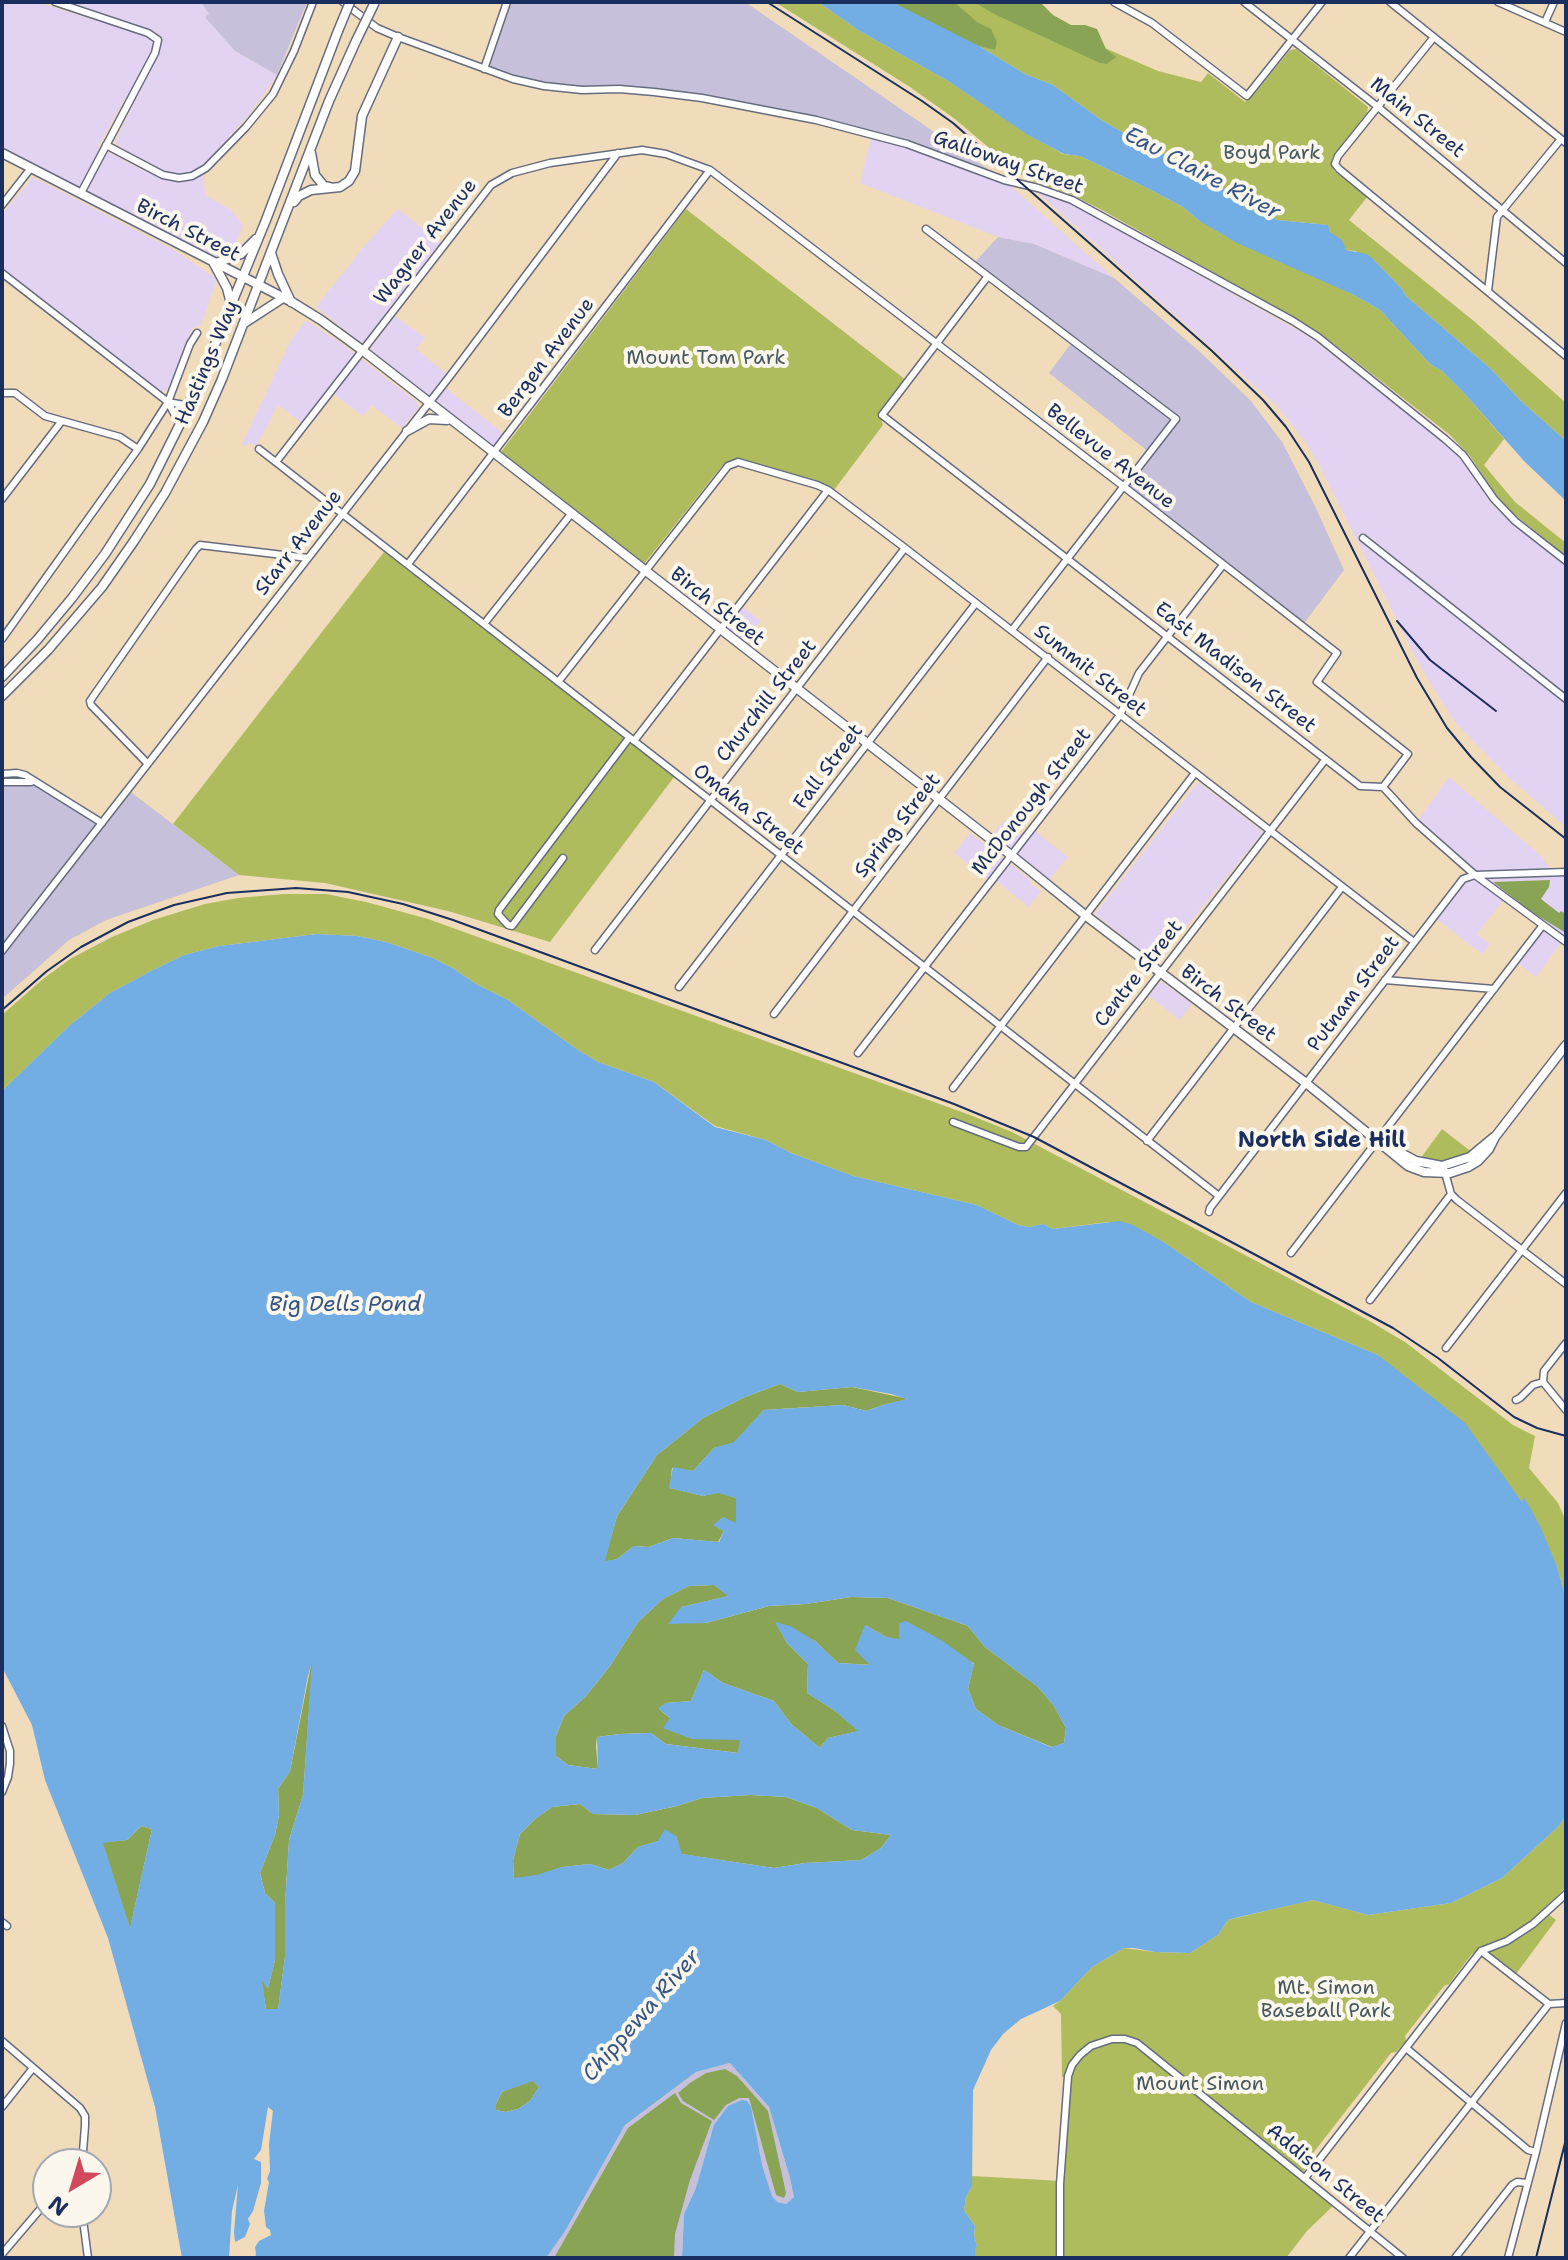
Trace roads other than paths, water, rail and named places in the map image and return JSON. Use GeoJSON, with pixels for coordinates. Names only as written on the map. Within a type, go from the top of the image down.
{"type":"FeatureCollection","features":[{"type":"Feature","properties":{"kind":"main road","name":"Hastings Way"},"geometry":{"type":"LineString","coordinates":[[2,677],[55,619],[105,554],[150,484],[193,398],[350,2]]}},
{"type":"Feature","properties":{"kind":"main road","name":"Hastings Way"},"geometry":{"type":"LineString","coordinates":[[2,696],[67,629],[102,587],[165,493],[222,379],[329,101],[375,2]]}},
{"type":"Feature","properties":{"kind":"main road"},"geometry":{"type":"LineString","coordinates":[[288,211],[299,196],[316,189],[345,185],[355,171],[362,116],[398,37]]}},
{"type":"Feature","properties":{"kind":"main road"},"geometry":{"type":"LineString","coordinates":[[311,151],[315,175],[324,186],[330,188]]}},
{"type":"Feature","properties":{"kind":"main road","name":"Birch Street"},"geometry":{"type":"LineString","coordinates":[[2,153],[321,320],[1377,1140],[1416,1161],[1444,1169]]}},
{"type":"Feature","properties":{"kind":"main road"},"geometry":{"type":"LineString","coordinates":[[231,304],[214,262],[241,254],[260,235]]}},
{"type":"Feature","properties":{"kind":"main road"},"geometry":{"type":"LineString","coordinates":[[243,325],[287,300],[271,253]]}},
{"type":"Feature","properties":{"kind":"main road"},"geometry":{"type":"LineString","coordinates":[[407,431],[429,419],[441,418],[453,422]]}},
{"type":"Feature","properties":{"kind":"main road"},"geometry":{"type":"LineString","coordinates":[[1444,1169],[1470,1157],[1495,1137],[1566,1045]]}},
{"type":"Feature","properties":{"kind":"street"},"geometry":{"type":"LineString","coordinates":[[55,2],[148,33],[158,40],[155,53],[81,193]]}},
{"type":"Feature","properties":{"kind":"street"},"geometry":{"type":"LineString","coordinates":[[106,145],[163,175],[179,178],[192,176],[206,168],[273,94],[313,2]]}},
{"type":"Feature","properties":{"kind":"street","name":"Galloway Street"},"geometry":{"type":"LineString","coordinates":[[343,2],[377,28],[513,79],[544,86],[702,98],[816,120],[907,144],[1004,180],[1072,200],[1318,337],[1463,455],[1494,499],[1515,521],[1566,561]]}},
{"type":"Feature","properties":{"kind":"street"},"geometry":{"type":"LineString","coordinates":[[484,69],[507,2]]}},
{"type":"Feature","properties":{"kind":"street"},"geometry":{"type":"LineString","coordinates":[[1114,2],[1152,23],[1247,96],[1322,2]]}},
{"type":"Feature","properties":{"kind":"street","name":"Main Street"},"geometry":{"type":"LineString","coordinates":[[1244,2],[1378,107],[1566,263]]}},
{"type":"Feature","properties":{"kind":"street"},"geometry":{"type":"LineString","coordinates":[[1390,2],[1564,141],[1497,217],[1488,291]]}},
{"type":"Feature","properties":{"kind":"street"},"geometry":{"type":"LineString","coordinates":[[1498,2],[1566,32]]}},
{"type":"Feature","properties":{"kind":"street"},"geometry":{"type":"LineString","coordinates":[[1545,22],[1554,2]]}},
{"type":"Feature","properties":{"kind":"street"},"geometry":{"type":"LineString","coordinates":[[1434,37],[1335,164],[1566,356]]}},
{"type":"Feature","properties":{"kind":"street","name":"Wagner Avenue"},"geometry":{"type":"LineString","coordinates":[[276,462],[491,185],[512,173],[550,163],[642,150],[666,154],[710,170]]}},
{"type":"Feature","properties":{"kind":"street","name":"Starr Avenue"},"geometry":{"type":"LineString","coordinates":[[2,951],[429,403],[618,153]]}},
{"type":"Feature","properties":{"kind":"street"},"geometry":{"type":"LineString","coordinates":[[2,205],[31,168]]}},
{"type":"Feature","properties":{"kind":"street","name":"Bellevue Avenue"},"geometry":{"type":"LineString","coordinates":[[710,170],[1337,653],[1317,682],[1408,754],[1383,787]]}},
{"type":"Feature","properties":{"kind":"street","name":"Bergen Avenue"},"geometry":{"type":"LineString","coordinates":[[408,564],[710,170]]}},
{"type":"Feature","properties":{"kind":"street"},"geometry":{"type":"LineString","coordinates":[[926,229],[1176,419],[1012,630]]}},
{"type":"Feature","properties":{"kind":"street"},"geometry":{"type":"LineString","coordinates":[[2,273],[168,402],[180,425]]}},
{"type":"Feature","properties":{"kind":"street"},"geometry":{"type":"LineString","coordinates":[[936,344],[988,276]]}},
{"type":"Feature","properties":{"kind":"street"},"geometry":{"type":"LineString","coordinates":[[2,639],[168,402],[197,333]]}},
{"type":"Feature","properties":{"kind":"street","name":"East Madison Street"},"geometry":{"type":"LineString","coordinates":[[936,344],[882,415],[1360,786],[1383,787]]}},
{"type":"Feature","properties":{"kind":"street"},"geometry":{"type":"LineString","coordinates":[[2,393],[15,393],[45,416],[120,437],[138,449]]}},
{"type":"Feature","properties":{"kind":"street"},"geometry":{"type":"LineString","coordinates":[[168,402],[184,405],[193,398]]}},
{"type":"Feature","properties":{"kind":"street"},"geometry":{"type":"LineString","coordinates":[[2,499],[61,422]]}},
{"type":"Feature","properties":{"kind":"street","name":"Omaha Street"},"geometry":{"type":"LineString","coordinates":[[259,449],[1219,1196]]}},
{"type":"Feature","properties":{"kind":"street","name":"Summit Street"},"geometry":{"type":"LineString","coordinates":[[645,571],[728,466],[738,462],[828,490],[1414,942]]}},
{"type":"Feature","properties":{"kind":"street"},"geometry":{"type":"LineString","coordinates":[[563,858],[512,926],[508,925],[498,914],[499,910],[828,490]]}},
{"type":"Feature","properties":{"kind":"street"},"geometry":{"type":"LineString","coordinates":[[484,624],[571,514]]}},
{"type":"Feature","properties":{"kind":"street"},"geometry":{"type":"LineString","coordinates":[[1363,538],[1566,699]]}},
{"type":"Feature","properties":{"kind":"street"},"geometry":{"type":"LineString","coordinates":[[147,763],[90,701],[200,545],[308,558]]}},
{"type":"Feature","properties":{"kind":"street","name":"Churchill Street"},"geometry":{"type":"LineString","coordinates":[[595,950],[905,548]]}},
{"type":"Feature","properties":{"kind":"street","name":"McDonough Street"},"geometry":{"type":"LineString","coordinates":[[858,1053],[1120,715],[1139,673],[1223,565]]}},
{"type":"Feature","properties":{"kind":"street"},"geometry":{"type":"LineString","coordinates":[[558,682],[645,571]]}},
{"type":"Feature","properties":{"kind":"street","name":"Fall Street"},"geometry":{"type":"LineString","coordinates":[[679,987],[976,603]]}},
{"type":"Feature","properties":{"kind":"street","name":"Spring Street"},"geometry":{"type":"LineString","coordinates":[[774,1014],[1048,657]]}},
{"type":"Feature","properties":{"kind":"street","name":"Centre Street"},"geometry":{"type":"LineString","coordinates":[[953,1122],[1026,1147],[1325,760]]}},
{"type":"Feature","properties":{"kind":"street"},"geometry":{"type":"LineString","coordinates":[[953,1088],[1195,773]]}},
{"type":"Feature","properties":{"kind":"street"},"geometry":{"type":"LineString","coordinates":[[2,774],[25,775],[102,823]]}},
{"type":"Feature","properties":{"kind":"street"},"geometry":{"type":"LineString","coordinates":[[2,782],[35,783]]}},
{"type":"Feature","properties":{"kind":"street"},"geometry":{"type":"LineString","coordinates":[[1383,787],[1416,823],[1475,875],[1566,942]]}},
{"type":"Feature","properties":{"kind":"street"},"geometry":{"type":"LineString","coordinates":[[1475,875],[1566,872]]}},
{"type":"Feature","properties":{"kind":"street","name":"Putnam Street"},"geometry":{"type":"LineString","coordinates":[[1209,1212],[1463,879],[1475,875]]}},
{"type":"Feature","properties":{"kind":"street"},"geometry":{"type":"LineString","coordinates":[[1147,1141],[1342,887]]}},
{"type":"Feature","properties":{"kind":"street"},"geometry":{"type":"LineString","coordinates":[[1291,1253],[1543,925]]}},
{"type":"Feature","properties":{"kind":"street"},"geometry":{"type":"LineString","coordinates":[[1385,980],[1494,989]]}},
{"type":"Feature","properties":{"kind":"street"},"geometry":{"type":"LineString","coordinates":[[1444,1169],[1451,1194],[1566,1284]]}},
{"type":"Feature","properties":{"kind":"street"},"geometry":{"type":"LineString","coordinates":[[1446,1348],[1566,1193]]}},
{"type":"Feature","properties":{"kind":"street"},"geometry":{"type":"LineString","coordinates":[[1370,1300],[1451,1194]]}},
{"type":"Feature","properties":{"kind":"street"},"geometry":{"type":"LineString","coordinates":[[1566,1343],[1544,1371],[1543,1382],[1566,1410]]}},
{"type":"Feature","properties":{"kind":"street"},"geometry":{"type":"LineString","coordinates":[[1516,1400],[1533,1385],[1543,1382]]}},
{"type":"Feature","properties":{"kind":"street"},"geometry":{"type":"LineString","coordinates":[[2,1726],[10,1751],[8,1777],[2,1792]]}},
{"type":"Feature","properties":{"kind":"street"},"geometry":{"type":"LineString","coordinates":[[1305,2178],[1481,1951],[1507,1941],[1533,1924],[1566,1894]]}},
{"type":"Feature","properties":{"kind":"street"},"geometry":{"type":"LineString","coordinates":[[1481,1951],[1549,2004],[1566,2003]]}},
{"type":"Feature","properties":{"kind":"street"},"geometry":{"type":"LineString","coordinates":[[1349,2258],[1549,2004]]}},
{"type":"Feature","properties":{"kind":"street"},"geometry":{"type":"LineString","coordinates":[[1508,2258],[1566,2023]]}},
{"type":"Feature","properties":{"kind":"street","name":"Addison Street"},"geometry":{"type":"LineString","coordinates":[[1060,2258],[1060,2184],[1068,2076],[1080,2055],[1101,2041],[1112,2039],[1137,2043],[1403,2258]]}},
{"type":"Feature","properties":{"kind":"street"},"geometry":{"type":"LineString","coordinates":[[2,2041],[80,2108],[85,2116],[83,2148]]}},
{"type":"Feature","properties":{"kind":"street"},"geometry":{"type":"LineString","coordinates":[[1406,2048],[1528,2150],[1536,2152]]}},
{"type":"Feature","properties":{"kind":"street"},"geometry":{"type":"LineString","coordinates":[[2,2107],[33,2068]]}},
{"type":"Feature","properties":{"kind":"street"},"geometry":{"type":"LineString","coordinates":[[1455,2258],[1512,2185],[1527,2183]]}},
{"type":"Feature","properties":{"kind":"street"},"geometry":{"type":"LineString","coordinates":[[2,2254],[32,2219]]}},
{"type":"Feature","properties":{"kind":"street"},"geometry":{"type":"LineString","coordinates":[[84,2228],[88,2258]]}},
{"type":"Feature","properties":{"kind":"water","name":"Eau Claire River"},"geometry":{"type":"Polygon","coordinates":[[[818,2],[892,2],[979,46],[1025,74],[1053,85],[1132,138],[1195,172],[1209,176],[1237,203],[1277,220],[1328,225],[1330,232],[1342,240],[1346,250],[1367,254],[1406,296],[1491,369],[1566,441],[1566,501],[1380,310],[1354,295],[1237,243],[1198,220],[1183,207],[1145,187],[1080,156],[1064,154],[1028,135],[948,81],[858,30],[818,2]]]}},
{"type":"Feature","properties":{"kind":"water","name":"Big Dells Pond"},"geometry":{"type":"Polygon","coordinates":[[[317,934],[357,936],[433,958],[508,1000],[598,1062],[654,1082],[715,1127],[766,1140],[791,1153],[853,1176],[977,1205],[1018,1225],[1029,1227],[1043,1224],[1053,1229],[1120,1221],[1133,1225],[1165,1243],[1251,1302],[1378,1355],[1465,1423],[1522,1502],[1524,1497],[1557,1566],[1566,1600],[1566,1815],[1559,1826],[1502,1878],[1451,1903],[1368,1915],[1313,1900],[1228,1920],[1218,1935],[1190,1953],[1124,1948],[1092,1967],[1060,2001],[1021,2019],[1003,2034],[991,2050],[973,2090],[972,2186],[964,2210],[975,2226],[975,2258],[682,2258],[684,2214],[696,2188],[714,2125],[728,2106],[747,2101],[772,2196],[777,2202],[786,2204],[794,2197],[769,2107],[730,2063],[696,2072],[625,2125],[564,2233],[546,2258],[254,2258],[259,2241],[271,2235],[266,2227],[264,2211],[273,2111],[268,2107],[261,2150],[254,2159],[261,2162],[261,2183],[245,2237],[235,2242],[238,2185],[232,2211],[229,2258],[182,2258],[155,2107],[108,1938],[45,1780],[32,1725],[2,1667],[2,1091],[70,1025],[110,993],[184,955],[219,946],[317,934]],[[780,1384],[703,1418],[657,1455],[617,1516],[605,1561],[617,1559],[634,1546],[649,1547],[673,1538],[719,1542],[724,1531],[713,1525],[723,1517],[736,1523],[736,1498],[718,1493],[703,1496],[669,1488],[673,1467],[693,1471],[714,1448],[734,1442],[764,1410],[843,1405],[866,1411],[907,1399],[852,1387],[798,1392],[780,1384]],[[714,1585],[689,1586],[663,1599],[638,1622],[610,1666],[586,1696],[564,1716],[556,1736],[556,1756],[568,1765],[598,1769],[597,1737],[620,1734],[651,1733],[666,1744],[738,1753],[740,1740],[692,1739],[663,1728],[670,1718],[658,1708],[666,1703],[691,1701],[704,1670],[723,1683],[774,1701],[791,1724],[820,1748],[828,1738],[858,1731],[834,1710],[807,1693],[808,1664],[787,1643],[775,1622],[790,1626],[815,1641],[838,1663],[870,1665],[855,1650],[865,1625],[886,1637],[899,1639],[899,1623],[906,1621],[943,1641],[974,1664],[968,1689],[976,1709],[998,1725],[1051,1747],[1064,1743],[1066,1728],[1054,1706],[1038,1687],[985,1647],[968,1626],[888,1598],[851,1597],[769,1606],[706,1623],[668,1624],[681,1607],[728,1596],[714,1585]],[[312,1662],[290,1771],[278,1789],[279,1815],[275,1835],[260,1873],[265,1893],[275,1903],[275,1960],[268,1989],[262,1980],[266,2009],[278,2009],[285,1957],[289,1840],[303,1795],[312,1662]],[[751,1795],[702,1798],[635,1815],[593,1814],[580,1804],[552,1807],[520,1834],[513,1860],[514,1878],[590,1864],[609,1870],[623,1863],[638,1847],[658,1841],[665,1829],[676,1836],[682,1854],[774,1868],[861,1860],[881,1848],[891,1835],[852,1830],[817,1808],[786,1797],[751,1795]],[[141,1826],[127,1840],[103,1843],[130,1928],[152,1829],[141,1826]],[[533,2081],[502,2092],[496,2110],[506,2112],[518,2109],[530,2101],[539,2087],[533,2081]]]}},
{"type":"Feature","properties":{"kind":"railway"},"geometry":{"type":"LineString","coordinates":[[767,2],[953,123],[1212,351],[1263,400],[1309,462],[1417,678],[1447,728],[1500,787],[1566,839]]}},
{"type":"Feature","properties":{"kind":"railway"},"geometry":{"type":"LineString","coordinates":[[1397,621],[1430,660],[1496,711]]}},
{"type":"Feature","properties":{"kind":"railway"},"geometry":{"type":"LineString","coordinates":[[2,1010],[47,971],[81,947],[128,922],[174,905],[227,893],[296,888],[348,892],[403,904],[954,1104],[1034,1137],[1393,1328],[1438,1358],[1514,1417],[1537,1428],[1566,1436]]}},
{"type":"Feature","properties":{"kind":"railway"},"geometry":{"type":"LineString","coordinates":[[1536,2258],[1566,2139]]}},
{"type":"Feature","properties":{"kind":"district","name":"North Side Hill"},"geometry":{"type":"Point","coordinates":[1322,1141]}},
{"type":"Feature","properties":{"kind":"park label","name":"Boyd Park"},"geometry":{"type":"Point","coordinates":[1272,154]}},
{"type":"Feature","properties":{"kind":"park label","name":"Mount Tom Park"},"geometry":{"type":"Point","coordinates":[706,359]}},
{"type":"Feature","properties":{"kind":"park label","name":"Mt. Simon Baseball Park"},"geometry":{"type":"Point","coordinates":[1326,2000]}},
{"type":"Feature","properties":{"kind":"park label","name":"Mount Simon"},"geometry":{"type":"Point","coordinates":[1200,2085]}},
{"type":"Feature","properties":{"kind":"water label","name":"Chippewa River"},"geometry":{"type":"Point","coordinates":[642,2016]}}]}
